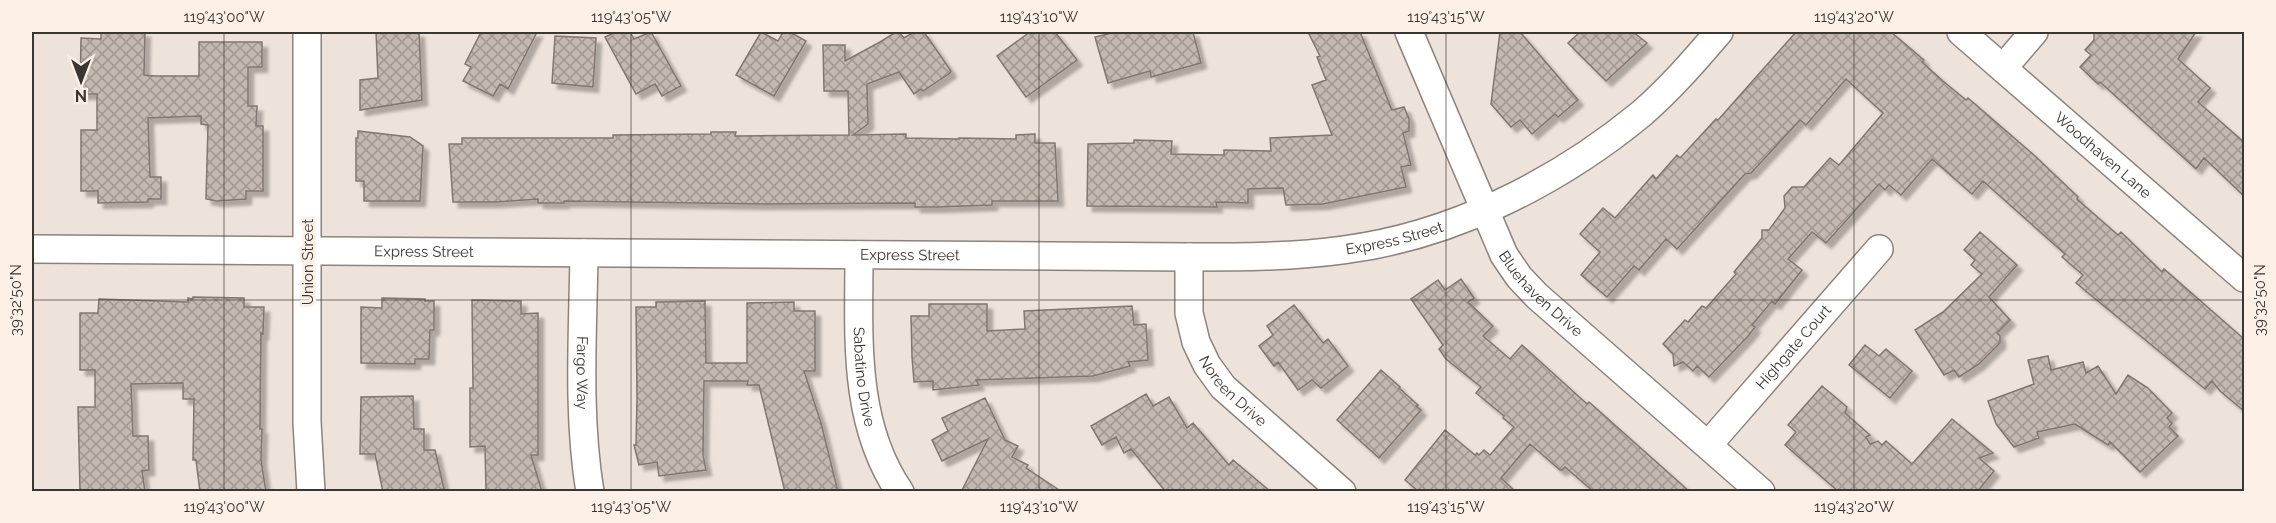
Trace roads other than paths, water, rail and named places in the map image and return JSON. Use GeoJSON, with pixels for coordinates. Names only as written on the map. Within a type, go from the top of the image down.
{"type":"FeatureCollection","features":[{"type":"Feature","properties":{"kind":"street","name":"Union Street"},"geometry":{"type":"LineString","coordinates":[[307,32],[307,422],[311,492]]}},
{"type":"Feature","properties":{"kind":"street","name":"Bluehaven Drive"},"geometry":{"type":"LineString","coordinates":[[1409,32],[1484,211],[1504,255],[1519,278],[1761,492]]}},
{"type":"Feature","properties":{"kind":"street","name":"Express Street"},"geometry":{"type":"LineString","coordinates":[[32,249],[1189,257],[1286,257],[1346,250],[1404,238],[1484,211],[1538,185],[1599,146],[1642,113],[1685,71],[1719,32]]}},
{"type":"Feature","properties":{"kind":"street","name":"Woodhaven Lane"},"geometry":{"type":"LineString","coordinates":[[1961,32],[2244,278]]}},
{"type":"Feature","properties":{"kind":"street"},"geometry":{"type":"LineString","coordinates":[[2002,68],[2034,32]]}},
{"type":"Feature","properties":{"kind":"street","name":"Highgate Court"},"geometry":{"type":"LineString","coordinates":[[1708,445],[1879,249]]}},
{"type":"Feature","properties":{"kind":"street","name":"Fargo Way"},"geometry":{"type":"LineString","coordinates":[[584,253],[583,424],[584,454],[590,492]]}},
{"type":"Feature","properties":{"kind":"street","name":"Sabatino Drive"},"geometry":{"type":"LineString","coordinates":[[859,255],[860,369],[866,410],[879,451],[900,492]]}},
{"type":"Feature","properties":{"kind":"street","name":"Noreen Drive"},"geometry":{"type":"LineString","coordinates":[[1189,257],[1189,313],[1196,342],[1207,365],[1223,387],[1342,492]]}}]}
